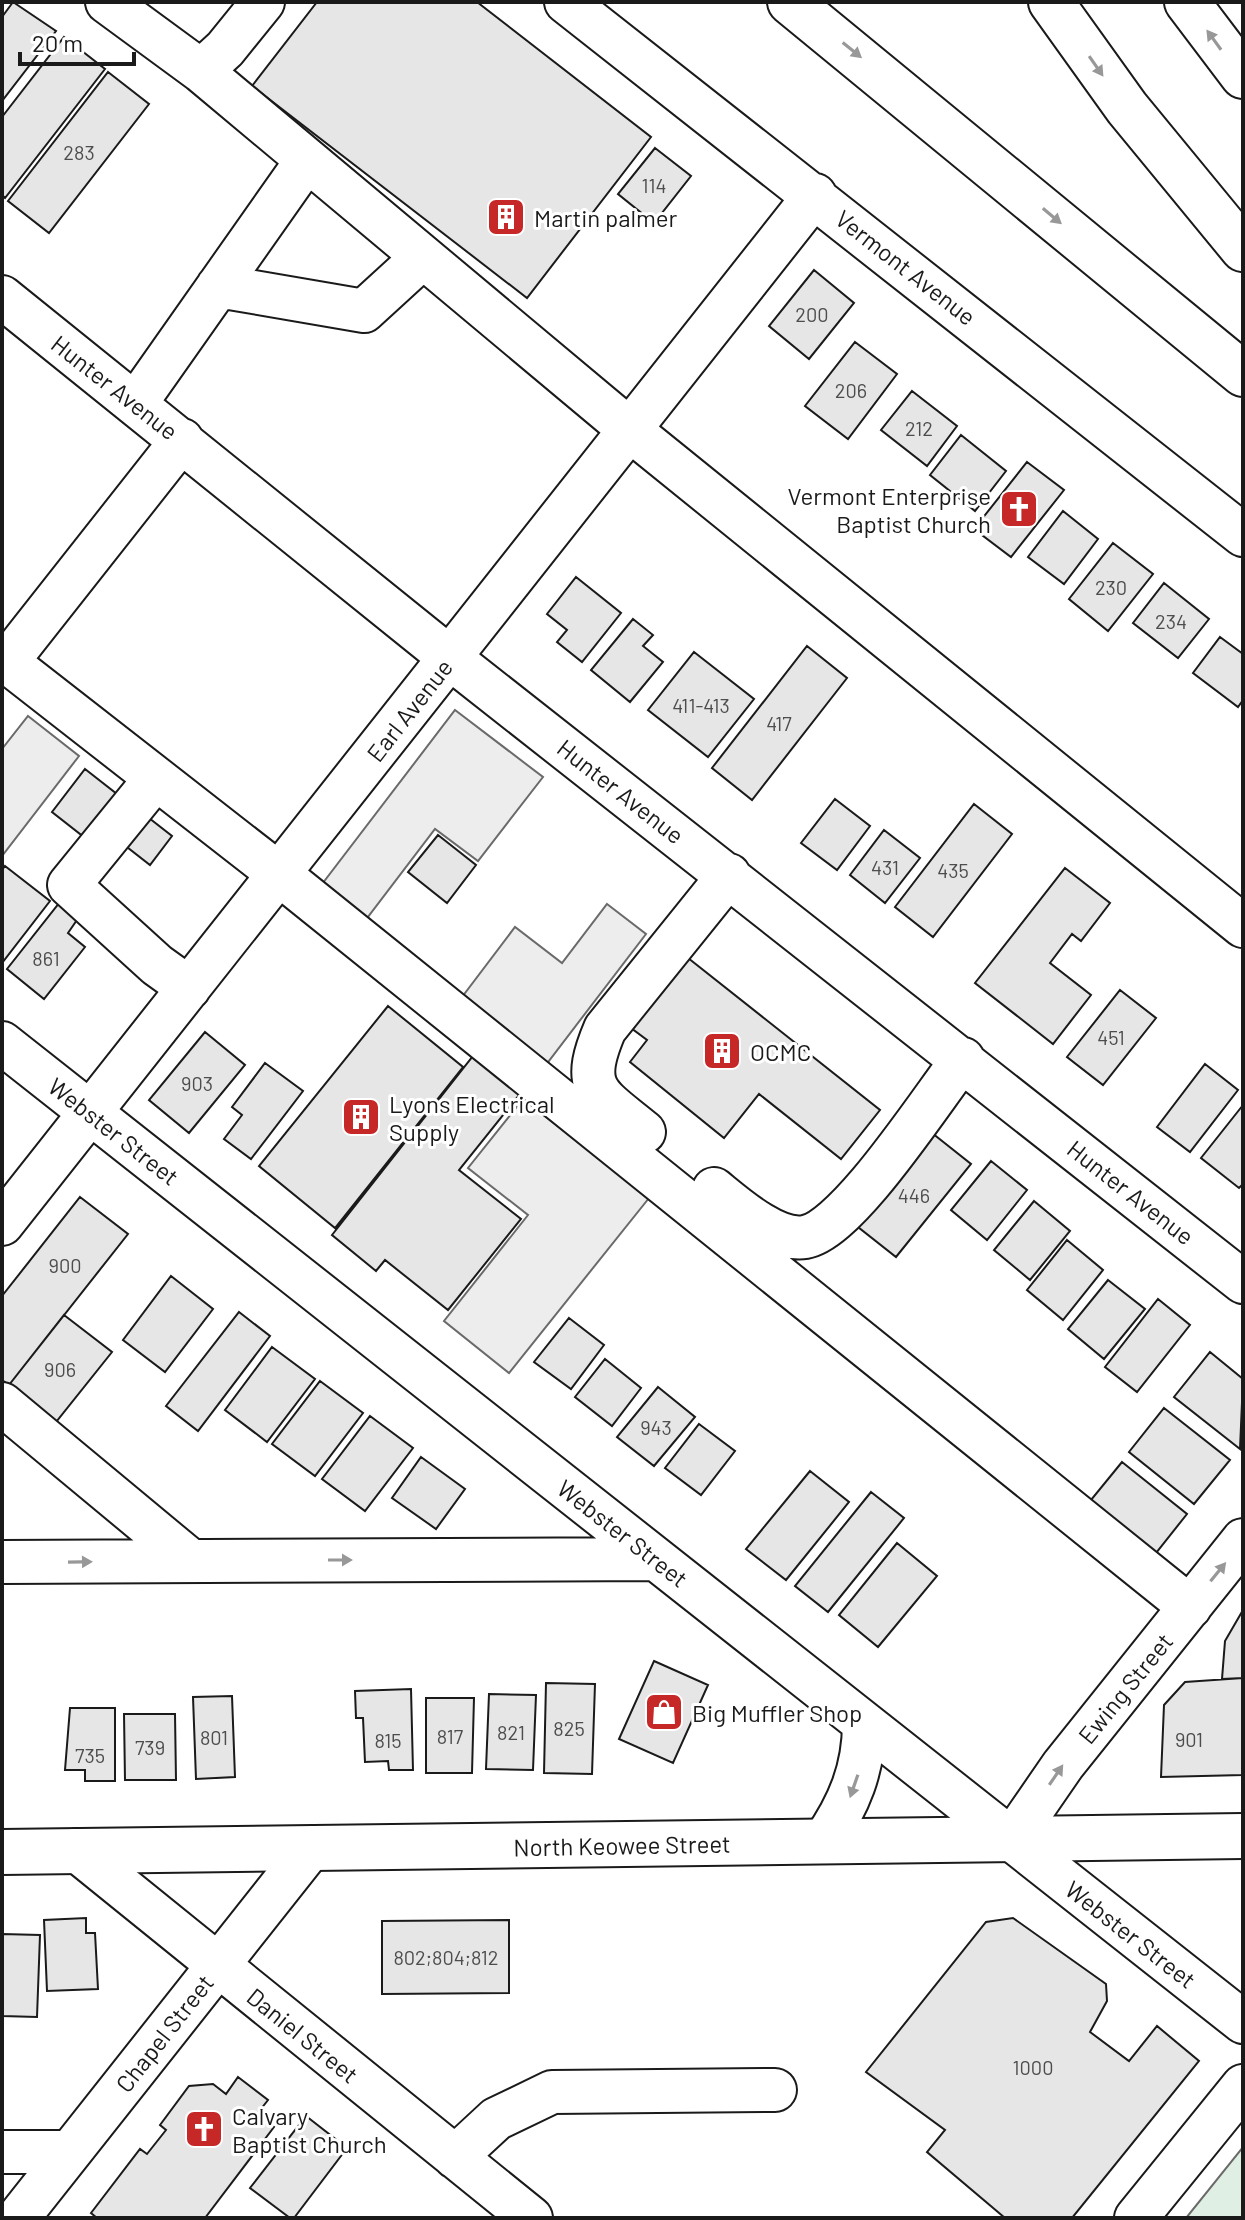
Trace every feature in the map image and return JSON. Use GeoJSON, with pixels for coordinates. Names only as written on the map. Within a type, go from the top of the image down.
{"type":"FeatureCollection","features":[{"type":"Feature","properties":{"kind":"main road"},"geometry":{"type":"LineString","coordinates":[[790,2],[1243,374]]}},
{"type":"Feature","properties":{"kind":"main road"},"geometry":{"type":"LineString","coordinates":[[1051,2],[1127,108],[1243,249]]}},
{"type":"Feature","properties":{"kind":"main road"},"geometry":{"type":"LineString","coordinates":[[1187,2],[1243,76]]}},
{"type":"Feature","properties":{"kind":"main road","name":"North Keowee Street"},"geometry":{"type":"LineString","coordinates":[[2,1852],[1243,1836]]}},
{"type":"Feature","properties":{"kind":"street"},"geometry":{"type":"LineString","coordinates":[[107,2],[201,71],[630,430],[1243,926]]}},
{"type":"Feature","properties":{"kind":"street"},"geometry":{"type":"LineString","coordinates":[[201,71],[225,49],[263,2]]}},
{"type":"Feature","properties":{"kind":"street","name":"Vermont Avenue"},"geometry":{"type":"LineString","coordinates":[[566,2],[1243,535]]}},
{"type":"Feature","properties":{"kind":"street"},"geometry":{"type":"LineString","coordinates":[[136,403],[307,160]]}},
{"type":"Feature","properties":{"kind":"street","name":"Earl Avenue"},"geometry":{"type":"LineString","coordinates":[[2,1224],[88,1111],[189,988],[815,195]]}},
{"type":"Feature","properties":{"kind":"street"},"geometry":{"type":"LineString","coordinates":[[218,286],[364,311],[423,257]]}},
{"type":"Feature","properties":{"kind":"street","name":"Hunter Avenue"},"geometry":{"type":"LineString","coordinates":[[2,297],[450,658],[1243,1282]]}},
{"type":"Feature","properties":{"kind":"street"},"geometry":{"type":"LineString","coordinates":[[182,440],[4,660],[279,874],[1190,1607]]}},
{"type":"Feature","properties":{"kind":"street"},"geometry":{"type":"LineString","coordinates":[[156,778],[69,885],[157,965],[189,988]]}},
{"type":"Feature","properties":{"kind":"street"},"geometry":{"type":"LineString","coordinates":[[729,875],[605,1029],[594,1056],[592,1077],[600,1096],[747,1217],[774,1231],[803,1238],[830,1227],[853,1203],[963,1059]]}},
{"type":"Feature","properties":{"kind":"street","name":"Webster Street"},"geometry":{"type":"LineString","coordinates":[[2,1043],[1243,2022]]}},
{"type":"Feature","properties":{"kind":"street"},"geometry":{"type":"LineString","coordinates":[[2,1404],[191,1561]]}},
{"type":"Feature","properties":{"kind":"street","name":"Ewing Street"},"geometry":{"type":"LineString","coordinates":[[1012,1839],[1063,1765],[1243,1540]]}},
{"type":"Feature","properties":{"kind":"street"},"geometry":{"type":"LineString","coordinates":[[2,1562],[656,1559]]}},
{"type":"Feature","properties":{"kind":"street"},"geometry":{"type":"LineString","coordinates":[[823,1842],[855,1787],[864,1723]]}},
{"type":"Feature","properties":{"kind":"street","name":"Chapel Street"},"geometry":{"type":"LineString","coordinates":[[39,2211],[70,2152],[310,1849]]}},
{"type":"Feature","properties":{"kind":"street","name":"Daniel Street"},"geometry":{"type":"LineString","coordinates":[[76,1850],[531,2218]]}},
{"type":"Feature","properties":{"kind":"street"},"geometry":{"type":"LineString","coordinates":[[1136,2218],[1243,2086]]}},
{"type":"Feature","properties":{"kind":"street"},"geometry":{"type":"LineString","coordinates":[[455,2157],[496,2119],[552,2092],[775,2090]]}},
{"type":"Feature","properties":{"kind":"street"},"geometry":{"type":"LineString","coordinates":[[2,2152],[70,2152]]}},
{"type":"Feature","properties":{"kind":"green space"},"geometry":{"type":"Polygon","coordinates":[[[1243,2147],[1243,2218],[1186,2218],[1243,2147]]]}},
{"type":"Feature","properties":{"kind":"shaded area"},"geometry":{"type":"Polygon","coordinates":[[[455,710],[543,777],[478,861],[435,829],[361,926],[316,892],[455,710]]]}},
{"type":"Feature","properties":{"kind":"shaded area"},"geometry":{"type":"Polygon","coordinates":[[[28,716],[79,756],[2,856],[2,749],[28,716]]]}},
{"type":"Feature","properties":{"kind":"shaded area"},"geometry":{"type":"Polygon","coordinates":[[[607,904],[646,934],[542,1070],[456,1005],[515,927],[562,963],[607,904]]]}},
{"type":"Feature","properties":{"kind":"shaded area"},"geometry":{"type":"Polygon","coordinates":[[[523,1099],[649,1198],[509,1373],[444,1321],[528,1215],[468,1168],[523,1099]]]}},
{"type":"Feature","properties":{"kind":"building"},"geometry":{"type":"Polygon","coordinates":[[[13,2],[56,31],[2,101],[2,17],[13,2]]]}},
{"type":"Feature","properties":{"kind":"building","name":"Martin palmer"},"geometry":{"type":"Polygon","coordinates":[[[317,2],[477,2],[651,137],[527,298],[252,86],[317,2]]]}},
{"type":"Feature","properties":{"kind":"building"},"geometry":{"type":"Polygon","coordinates":[[[64,37],[105,69],[5,198],[2,195],[2,117],[64,37]]]}},
{"type":"Feature","properties":{"kind":"building"},"geometry":{"type":"Polygon","coordinates":[[[108,72],[149,104],[49,233],[8,201],[108,72]]]}},
{"type":"Feature","properties":{"kind":"building"},"geometry":{"type":"Polygon","coordinates":[[[655,148],[691,176],[654,223],[618,194],[655,148]]]}},
{"type":"Feature","properties":{"kind":"building"},"geometry":{"type":"Polygon","coordinates":[[[814,270],[854,303],[809,359],[769,326],[814,270]]]}},
{"type":"Feature","properties":{"kind":"building"},"geometry":{"type":"Polygon","coordinates":[[[855,342],[897,374],[848,439],[805,406],[855,342]]]}},
{"type":"Feature","properties":{"kind":"building"},"geometry":{"type":"Polygon","coordinates":[[[912,391],[957,426],[927,466],[881,430],[912,391]]]}},
{"type":"Feature","properties":{"kind":"building"},"geometry":{"type":"Polygon","coordinates":[[[961,435],[1006,471],[975,511],[930,475],[961,435]]]}},
{"type":"Feature","properties":{"kind":"building","name":"Vermont Enterprise Baptist Church"},"geometry":{"type":"Polygon","coordinates":[[[1027,462],[1064,490],[1011,557],[974,529],[1027,462]]]}},
{"type":"Feature","properties":{"kind":"building"},"geometry":{"type":"Polygon","coordinates":[[[1063,511],[1098,539],[1064,584],[1028,557],[1063,511]]]}},
{"type":"Feature","properties":{"kind":"building"},"geometry":{"type":"Polygon","coordinates":[[[1113,543],[1153,574],[1108,631],[1069,599],[1113,543]]]}},
{"type":"Feature","properties":{"kind":"building"},"geometry":{"type":"Polygon","coordinates":[[[576,577],[621,613],[582,662],[557,642],[567,630],[547,614],[576,577]]]}},
{"type":"Feature","properties":{"kind":"building"},"geometry":{"type":"Polygon","coordinates":[[[1164,583],[1209,619],[1178,658],[1133,623],[1164,583]]]}},
{"type":"Feature","properties":{"kind":"building"},"geometry":{"type":"Polygon","coordinates":[[[633,619],[653,635],[643,646],[663,662],[630,702],[591,670],[633,619]]]}},
{"type":"Feature","properties":{"kind":"building"},"geometry":{"type":"Polygon","coordinates":[[[1220,637],[1243,654],[1243,700],[1238,707],[1193,673],[1220,637]]]}},
{"type":"Feature","properties":{"kind":"building"},"geometry":{"type":"Polygon","coordinates":[[[807,646],[847,678],[752,800],[712,768],[807,646]]]}},
{"type":"Feature","properties":{"kind":"building"},"geometry":{"type":"Polygon","coordinates":[[[694,652],[754,699],[708,757],[648,710],[694,652]]]}},
{"type":"Feature","properties":{"kind":"building"},"geometry":{"type":"Polygon","coordinates":[[[85,769],[122,798],[89,841],[52,812],[85,769]]]}},
{"type":"Feature","properties":{"kind":"building"},"geometry":{"type":"Polygon","coordinates":[[[835,799],[870,826],[837,870],[801,843],[835,799]]]}},
{"type":"Feature","properties":{"kind":"building"},"geometry":{"type":"Polygon","coordinates":[[[974,804],[1012,834],[933,937],[895,907],[974,804]]]}},
{"type":"Feature","properties":{"kind":"building"},"geometry":{"type":"Polygon","coordinates":[[[140,811],[172,836],[150,865],[118,840],[140,811]]]}},
{"type":"Feature","properties":{"kind":"building"},"geometry":{"type":"Polygon","coordinates":[[[884,830],[920,858],[885,903],[850,875],[884,830]]]}},
{"type":"Feature","properties":{"kind":"building"},"geometry":{"type":"Polygon","coordinates":[[[438,835],[476,865],[447,903],[408,872],[438,835]]]}},
{"type":"Feature","properties":{"kind":"building"},"geometry":{"type":"Polygon","coordinates":[[[5,866],[50,901],[2,963],[2,870],[5,866]]]}},
{"type":"Feature","properties":{"kind":"building"},"geometry":{"type":"Polygon","coordinates":[[[1065,868],[1110,903],[1081,941],[1072,934],[1050,963],[1091,995],[1053,1044],[975,983],[1065,868]]]}},
{"type":"Feature","properties":{"kind":"building"},"geometry":{"type":"Polygon","coordinates":[[[60,902],[79,917],[68,933],[85,947],[44,999],[7,969],[60,902]]]}},
{"type":"Feature","properties":{"kind":"building","name":"OCMC"},"geometry":{"type":"Polygon","coordinates":[[[683,954],[880,1110],[841,1159],[759,1094],[724,1138],[630,1062],[647,1040],[627,1025],[683,954]]]}},
{"type":"Feature","properties":{"kind":"building"},"geometry":{"type":"Polygon","coordinates":[[[1120,990],[1156,1018],[1103,1085],[1067,1057],[1120,990]]]}},
{"type":"Feature","properties":{"kind":"building","name":"Lyons Electrical Supply"},"geometry":{"type":"Polygon","coordinates":[[[388,1006],[463,1067],[335,1228],[259,1166],[388,1006]]]}},
{"type":"Feature","properties":{"kind":"building"},"geometry":{"type":"Polygon","coordinates":[[[205,1032],[245,1065],[189,1133],[149,1100],[205,1032]]]}},
{"type":"Feature","properties":{"kind":"building"},"geometry":{"type":"Polygon","coordinates":[[[473,1056],[520,1094],[459,1170],[521,1219],[448,1310],[385,1260],[376,1271],[332,1235],[473,1056]]]}},
{"type":"Feature","properties":{"kind":"building"},"geometry":{"type":"Polygon","coordinates":[[[265,1063],[303,1091],[251,1159],[224,1139],[242,1115],[232,1107],[265,1063]]]}},
{"type":"Feature","properties":{"kind":"building"},"geometry":{"type":"Polygon","coordinates":[[[1205,1064],[1238,1090],[1190,1152],[1157,1127],[1205,1064]]]}},
{"type":"Feature","properties":{"kind":"building"},"geometry":{"type":"Polygon","coordinates":[[[1243,1105],[1243,1184],[1239,1188],[1201,1158],[1243,1105]]]}},
{"type":"Feature","properties":{"kind":"building"},"geometry":{"type":"Polygon","coordinates":[[[932,1133],[971,1164],[896,1257],[858,1227],[932,1133]]]}},
{"type":"Feature","properties":{"kind":"building"},"geometry":{"type":"Polygon","coordinates":[[[991,1161],[1027,1190],[987,1240],[951,1210],[991,1161]]]}},
{"type":"Feature","properties":{"kind":"building"},"geometry":{"type":"Polygon","coordinates":[[[80,1197],[128,1234],[9,1385],[2,1380],[2,1296],[80,1197]]]}},
{"type":"Feature","properties":{"kind":"building"},"geometry":{"type":"Polygon","coordinates":[[[1034,1201],[1070,1231],[1030,1280],[994,1250],[1034,1201]]]}},
{"type":"Feature","properties":{"kind":"building"},"geometry":{"type":"Polygon","coordinates":[[[1067,1240],[1103,1270],[1063,1320],[1027,1290],[1067,1240]]]}},
{"type":"Feature","properties":{"kind":"building"},"geometry":{"type":"Polygon","coordinates":[[[171,1276],[213,1309],[165,1372],[123,1340],[171,1276]]]}},
{"type":"Feature","properties":{"kind":"building"},"geometry":{"type":"Polygon","coordinates":[[[1108,1280],[1145,1309],[1104,1359],[1068,1329],[1108,1280]]]}},
{"type":"Feature","properties":{"kind":"building"},"geometry":{"type":"Polygon","coordinates":[[[1158,1299],[1190,1325],[1137,1392],[1105,1367],[1158,1299]]]}},
{"type":"Feature","properties":{"kind":"building"},"geometry":{"type":"Polygon","coordinates":[[[239,1312],[270,1336],[198,1431],[166,1406],[239,1312]]]}},
{"type":"Feature","properties":{"kind":"building"},"geometry":{"type":"Polygon","coordinates":[[[64,1315],[112,1352],[56,1422],[9,1385],[64,1315]]]}},
{"type":"Feature","properties":{"kind":"building"},"geometry":{"type":"Polygon","coordinates":[[[569,1318],[604,1345],[571,1389],[534,1362],[569,1318]]]}},
{"type":"Feature","properties":{"kind":"building"},"geometry":{"type":"Polygon","coordinates":[[[272,1347],[315,1379],[267,1442],[225,1410],[272,1347]]]}},
{"type":"Feature","properties":{"kind":"building"},"geometry":{"type":"Polygon","coordinates":[[[1210,1352],[1243,1379],[1240,1449],[1174,1397],[1210,1352]]]}},
{"type":"Feature","properties":{"kind":"building"},"geometry":{"type":"Polygon","coordinates":[[[605,1359],[641,1388],[612,1426],[575,1397],[605,1359]]]}},
{"type":"Feature","properties":{"kind":"building"},"geometry":{"type":"Polygon","coordinates":[[[320,1381],[363,1413],[315,1476],[272,1444],[320,1381]]]}},
{"type":"Feature","properties":{"kind":"building"},"geometry":{"type":"Polygon","coordinates":[[[658,1387],[695,1417],[654,1466],[617,1437],[658,1387]]]}},
{"type":"Feature","properties":{"kind":"building"},"geometry":{"type":"Polygon","coordinates":[[[1164,1408],[1230,1460],[1194,1504],[1129,1452],[1164,1408]]]}},
{"type":"Feature","properties":{"kind":"building"},"geometry":{"type":"Polygon","coordinates":[[[370,1416],[413,1448],[365,1511],[322,1479],[370,1416]]]}},
{"type":"Feature","properties":{"kind":"building"},"geometry":{"type":"Polygon","coordinates":[[[699,1424],[735,1451],[701,1495],[665,1468],[699,1424]]]}},
{"type":"Feature","properties":{"kind":"building"},"geometry":{"type":"Polygon","coordinates":[[[421,1457],[465,1489],[436,1529],[392,1498],[421,1457]]]}},
{"type":"Feature","properties":{"kind":"building"},"geometry":{"type":"Polygon","coordinates":[[[1122,1462],[1187,1514],[1152,1558],[1086,1506],[1122,1462]]]}},
{"type":"Feature","properties":{"kind":"building"},"geometry":{"type":"Polygon","coordinates":[[[810,1471],[849,1502],[786,1580],[746,1549],[810,1471]]]}},
{"type":"Feature","properties":{"kind":"building"},"geometry":{"type":"Polygon","coordinates":[[[871,1492],[904,1518],[828,1612],[795,1586],[871,1492]]]}},
{"type":"Feature","properties":{"kind":"building"},"geometry":{"type":"Polygon","coordinates":[[[897,1543],[937,1576],[878,1647],[839,1615],[897,1543]]]}},
{"type":"Feature","properties":{"kind":"building"},"geometry":{"type":"Polygon","coordinates":[[[1243,1610],[1243,1678],[1222,1679],[1225,1641],[1243,1610]]]}},
{"type":"Feature","properties":{"kind":"building","name":"Big Muffler Shop"},"geometry":{"type":"Polygon","coordinates":[[[654,1661],[708,1685],[673,1763],[619,1739],[654,1661]]]}},
{"type":"Feature","properties":{"kind":"building"},"geometry":{"type":"Polygon","coordinates":[[[1243,1678],[1243,1775],[1161,1777],[1164,1705],[1185,1682],[1243,1678]]]}},
{"type":"Feature","properties":{"kind":"building"},"geometry":{"type":"Polygon","coordinates":[[[546,1683],[595,1684],[592,1774],[544,1773],[546,1683]]]}},
{"type":"Feature","properties":{"kind":"building"},"geometry":{"type":"Polygon","coordinates":[[[411,1689],[413,1770],[389,1770],[388,1761],[365,1762],[363,1718],[356,1718],[355,1691],[411,1689]]]}},
{"type":"Feature","properties":{"kind":"building"},"geometry":{"type":"Polygon","coordinates":[[[489,1694],[536,1695],[533,1770],[486,1769],[489,1694]]]}},
{"type":"Feature","properties":{"kind":"building"},"geometry":{"type":"Polygon","coordinates":[[[232,1696],[235,1777],[196,1779],[193,1697],[232,1696]]]}},
{"type":"Feature","properties":{"kind":"building"},"geometry":{"type":"Polygon","coordinates":[[[426,1698],[474,1698],[472,1773],[426,1773],[426,1698]]]}},
{"type":"Feature","properties":{"kind":"building"},"geometry":{"type":"Polygon","coordinates":[[[70,1708],[115,1708],[115,1781],[85,1781],[85,1770],[65,1770],[70,1708]]]}},
{"type":"Feature","properties":{"kind":"building"},"geometry":{"type":"Polygon","coordinates":[[[124,1714],[175,1714],[176,1780],[125,1780],[124,1714]]]}},
{"type":"Feature","properties":{"kind":"building"},"geometry":{"type":"Polygon","coordinates":[[[86,1918],[86,1933],[95,1933],[98,1989],[47,1991],[44,1920],[86,1918]]]}},
{"type":"Feature","properties":{"kind":"building"},"geometry":{"type":"Polygon","coordinates":[[[1013,1918],[1106,1984],[1107,2001],[1090,2032],[1129,2061],[1157,2026],[1199,2061],[1072,2218],[1005,2218],[927,2152],[945,2130],[866,2072],[986,1922],[1013,1918]]]}},
{"type":"Feature","properties":{"kind":"building"},"geometry":{"type":"Polygon","coordinates":[[[509,1920],[509,1993],[382,1994],[382,1921],[509,1920]]]}},
{"type":"Feature","properties":{"kind":"building"},"geometry":{"type":"Polygon","coordinates":[[[2,1934],[40,1935],[37,2017],[2,2016],[2,1934]]]}},
{"type":"Feature","properties":{"kind":"building"},"geometry":{"type":"Polygon","coordinates":[[[238,2077],[268,2100],[257,2114],[274,2127],[205,2218],[97,2218],[91,2213],[140,2149],[147,2154],[166,2130],[160,2125],[189,2086],[213,2084],[226,2094],[238,2077]]]}},
{"type":"Feature","properties":{"kind":"building"},"geometry":{"type":"Polygon","coordinates":[[[306,2116],[347,2148],[294,2218],[290,2218],[250,2188],[306,2116]]]}},
{"type":"Feature","properties":{"kind":"place","name":"Martin palmer"},"geometry":{"type":"Point","coordinates":[506,217]}},
{"type":"Feature","properties":{"kind":"place","name":"Vermont Enterprise Baptist Church"},"geometry":{"type":"Point","coordinates":[1019,509]}},
{"type":"Feature","properties":{"kind":"place","name":"OCMC"},"geometry":{"type":"Point","coordinates":[722,1051]}},
{"type":"Feature","properties":{"kind":"place","name":"Lyons Electrical Supply"},"geometry":{"type":"Point","coordinates":[361,1117]}},
{"type":"Feature","properties":{"kind":"place","name":"Big Muffler Shop"},"geometry":{"type":"Point","coordinates":[664,1712]}},
{"type":"Feature","properties":{"kind":"place","name":"Calvary Baptist Church"},"geometry":{"type":"Point","coordinates":[204,2129]}}]}
